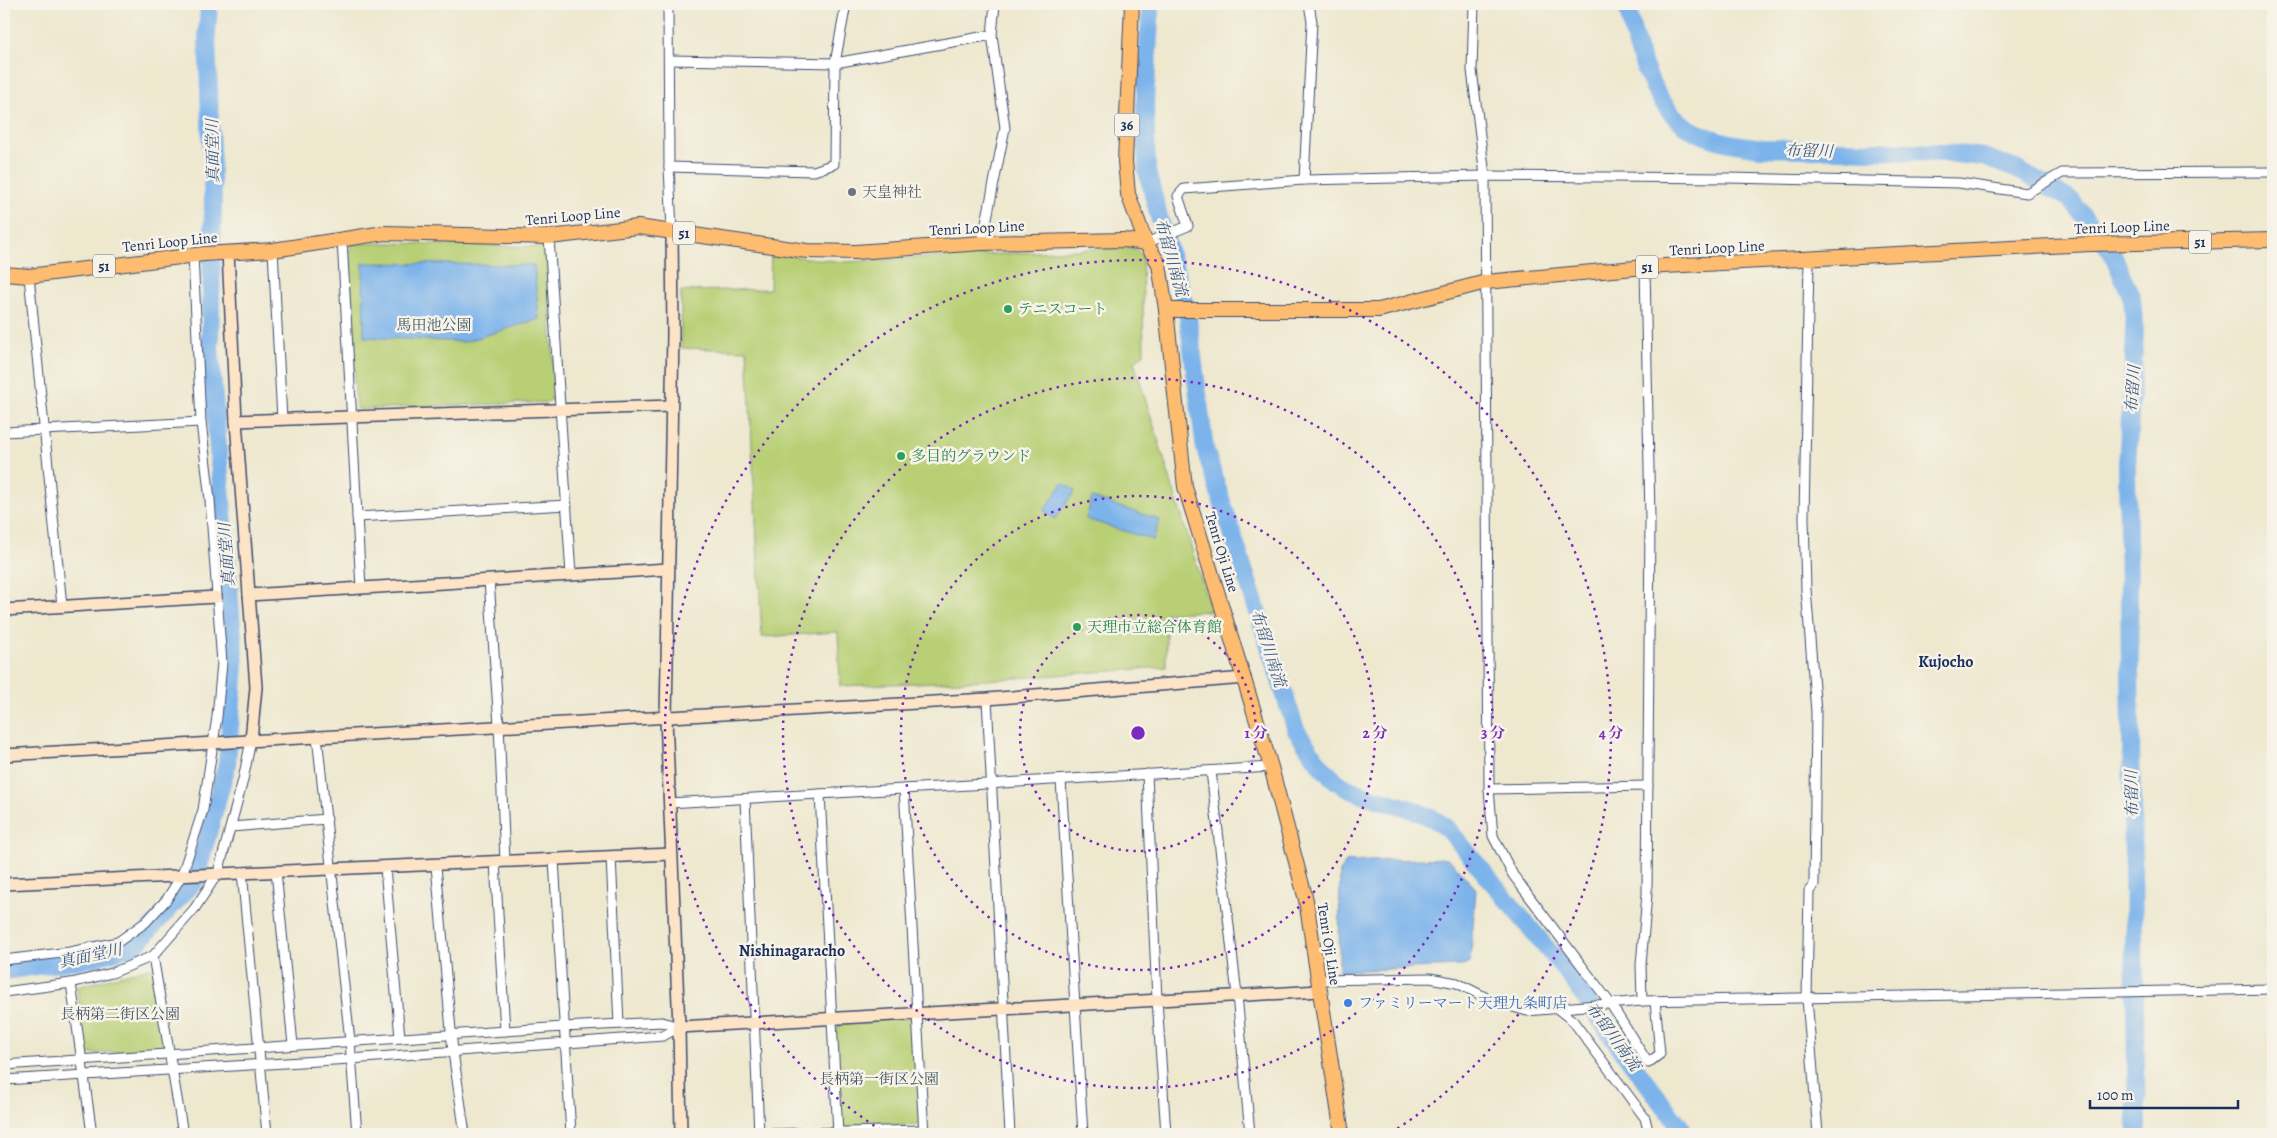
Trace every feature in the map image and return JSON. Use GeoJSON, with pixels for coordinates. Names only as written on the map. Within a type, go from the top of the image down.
{"type":"FeatureCollection","features":[{"type":"Feature","properties":{"kind":"main road","name":"Tenri Oji Line"},"geometry":{"type":"LineString","coordinates":[[1132,4],[1125,161],[1128,194],[1159,264],[1170,309],[1185,487],[1245,678],[1306,900],[1342,1134]]}},
{"type":"Feature","properties":{"kind":"main road","name":"Tenri Loop Line"},"geometry":{"type":"LineString","coordinates":[[4,274],[29,276],[199,254],[273,250],[384,233],[549,237],[638,227],[806,251],[856,252],[982,243],[1150,241]]}},
{"type":"Feature","properties":{"kind":"main road","name":"Tenri Loop Line"},"geometry":{"type":"LineString","coordinates":[[1170,309],[1380,310],[1486,282],[1645,267],[2090,244],[2273,240]]}},
{"type":"Feature","properties":{"kind":"street"},"geometry":{"type":"LineString","coordinates":[[668,4],[669,167],[672,231],[672,406],[666,718],[668,803],[679,1026],[681,1134]]}},
{"type":"Feature","properties":{"kind":"street"},"geometry":{"type":"LineString","coordinates":[[669,167],[814,171],[834,164],[835,63],[846,4]]}},
{"type":"Feature","properties":{"kind":"street"},"geometry":{"type":"LineString","coordinates":[[982,243],[1005,128],[992,35],[996,4]]}},
{"type":"Feature","properties":{"kind":"street"},"geometry":{"type":"LineString","coordinates":[[1304,180],[1312,22],[1309,4]]}},
{"type":"Feature","properties":{"kind":"street"},"geometry":{"type":"LineString","coordinates":[[1474,4],[1472,70],[1485,176],[1489,789],[1493,836],[1512,875],[1648,1063],[1660,1054],[1655,1001]]}},
{"type":"Feature","properties":{"kind":"street"},"geometry":{"type":"LineString","coordinates":[[668,60],[835,63],[992,35]]}},
{"type":"Feature","properties":{"kind":"street"},"geometry":{"type":"LineString","coordinates":[[1150,241],[1188,226],[1178,196],[1184,189],[1304,180],[1485,176],[1736,178],[1959,183],[2027,193],[2062,173],[2273,172]]}},
{"type":"Feature","properties":{"kind":"street"},"geometry":{"type":"LineString","coordinates":[[549,237],[571,575]]}},
{"type":"Feature","properties":{"kind":"street"},"geometry":{"type":"LineString","coordinates":[[342,239],[361,588]]}},
{"type":"Feature","properties":{"kind":"street"},"geometry":{"type":"LineString","coordinates":[[273,250],[282,419]]}},
{"type":"Feature","properties":{"kind":"street"},"geometry":{"type":"LineString","coordinates":[[4,992],[71,983],[112,974],[153,956],[195,908],[215,874],[231,827],[256,687],[236,421],[226,252]]}},
{"type":"Feature","properties":{"kind":"street"},"geometry":{"type":"LineString","coordinates":[[4,960],[70,952],[118,942],[146,922],[167,899],[184,875],[203,810],[215,742],[222,663],[210,500],[201,422],[199,254]]}},
{"type":"Feature","properties":{"kind":"street"},"geometry":{"type":"LineString","coordinates":[[1809,260],[1804,518],[1806,589],[1816,712],[1814,885],[1809,891],[1807,998],[1818,1134]]}},
{"type":"Feature","properties":{"kind":"street"},"geometry":{"type":"LineString","coordinates":[[1642,1001],[1641,965],[1647,894],[1650,519],[1645,267]]}},
{"type":"Feature","properties":{"kind":"street"},"geometry":{"type":"LineString","coordinates":[[29,276],[43,432],[62,606]]}},
{"type":"Feature","properties":{"kind":"street"},"geometry":{"type":"LineString","coordinates":[[236,421],[672,406]]}},
{"type":"Feature","properties":{"kind":"street"},"geometry":{"type":"LineString","coordinates":[[4,432],[43,432],[201,422]]}},
{"type":"Feature","properties":{"kind":"street"},"geometry":{"type":"LineString","coordinates":[[357,517],[567,505]]}},
{"type":"Feature","properties":{"kind":"street"},"geometry":{"type":"LineString","coordinates":[[250,595],[668,569]]}},
{"type":"Feature","properties":{"kind":"street"},"geometry":{"type":"LineString","coordinates":[[489,580],[499,725],[500,862],[505,1031]]}},
{"type":"Feature","properties":{"kind":"street"},"geometry":{"type":"LineString","coordinates":[[4,610],[216,597]]}},
{"type":"Feature","properties":{"kind":"street"},"geometry":{"type":"LineString","coordinates":[[4,755],[499,725],[666,718],[986,698],[1245,678]]}},
{"type":"Feature","properties":{"kind":"street"},"geometry":{"type":"LineString","coordinates":[[986,698],[1010,1134]]}},
{"type":"Feature","properties":{"kind":"street"},"geometry":{"type":"LineString","coordinates":[[317,736],[350,1041],[357,1134]]}},
{"type":"Feature","properties":{"kind":"street"},"geometry":{"type":"LineString","coordinates":[[668,803],[1271,767]]}},
{"type":"Feature","properties":{"kind":"street"},"geometry":{"type":"LineString","coordinates":[[1211,771],[1237,995],[1250,1134]]}},
{"type":"Feature","properties":{"kind":"street"},"geometry":{"type":"LineString","coordinates":[[1148,774],[1157,1000],[1166,1134]]}},
{"type":"Feature","properties":{"kind":"street"},"geometry":{"type":"LineString","coordinates":[[1061,780],[1083,1134]]}},
{"type":"Feature","properties":{"kind":"street"},"geometry":{"type":"LineString","coordinates":[[1489,789],[1648,786]]}},
{"type":"Feature","properties":{"kind":"street"},"geometry":{"type":"LineString","coordinates":[[766,1134],[924,1132],[904,789]]}},
{"type":"Feature","properties":{"kind":"street"},"geometry":{"type":"LineString","coordinates":[[820,794],[838,1133]]}},
{"type":"Feature","properties":{"kind":"street"},"geometry":{"type":"LineString","coordinates":[[745,798],[759,1134]]}},
{"type":"Feature","properties":{"kind":"street"},"geometry":{"type":"LineString","coordinates":[[231,827],[327,819]]}},
{"type":"Feature","properties":{"kind":"street"},"geometry":{"type":"LineString","coordinates":[[4,884],[672,854]]}},
{"type":"Feature","properties":{"kind":"street"},"geometry":{"type":"LineString","coordinates":[[611,857],[619,1024]]}},
{"type":"Feature","properties":{"kind":"street"},"geometry":{"type":"LineString","coordinates":[[554,860],[571,1134]]}},
{"type":"Feature","properties":{"kind":"street"},"geometry":{"type":"LineString","coordinates":[[436,866],[453,1052],[465,1134]]}},
{"type":"Feature","properties":{"kind":"street"},"geometry":{"type":"LineString","coordinates":[[385,868],[400,1038]]}},
{"type":"Feature","properties":{"kind":"street"},"geometry":{"type":"LineString","coordinates":[[276,871],[293,1045]]}},
{"type":"Feature","properties":{"kind":"street"},"geometry":{"type":"LineString","coordinates":[[242,872],[267,1134]]}},
{"type":"Feature","properties":{"kind":"street"},"geometry":{"type":"LineString","coordinates":[[153,956],[171,1052],[183,1134]]}},
{"type":"Feature","properties":{"kind":"street"},"geometry":{"type":"LineString","coordinates":[[4,1065],[81,1058],[563,1027],[662,1022],[679,1026],[918,1015],[1003,1008],[1237,995],[1320,986],[1430,978],[1457,983],[1495,1002],[1527,1012],[1642,1001],[2273,989]]}},
{"type":"Feature","properties":{"kind":"street"},"geometry":{"type":"LineString","coordinates":[[71,983],[92,1134]]}},
{"type":"Feature","properties":{"kind":"street"},"geometry":{"type":"LineString","coordinates":[[1563,1009],[1645,1118],[1649,1134]]}},
{"type":"Feature","properties":{"kind":"street"},"geometry":{"type":"LineString","coordinates":[[4,1080],[350,1059],[663,1036],[679,1026]]}},
{"type":"Feature","properties":{"kind":"green space","name":"馬田池公園"},"geometry":{"type":"Polygon","coordinates":[[[390,243],[542,247],[547,251],[555,393],[550,402],[358,409],[356,407],[348,251],[350,251],[351,244],[390,243]]]}},
{"type":"Feature","properties":{"kind":"green space"},"geometry":{"type":"Polygon","coordinates":[[[1131,247],[1142,253],[1144,354],[1134,362],[1211,611],[1166,613],[1166,667],[988,680],[840,686],[838,632],[762,637],[747,350],[681,348],[681,291],[770,289],[771,254],[845,262],[1131,247]]]}},
{"type":"Feature","properties":{"kind":"green space","name":"長柄第二街区公園"},"geometry":{"type":"Polygon","coordinates":[[[153,967],[165,1048],[85,1054],[77,987],[153,967]]]}},
{"type":"Feature","properties":{"kind":"green space","name":"長柄第一街区公園"},"geometry":{"type":"Polygon","coordinates":[[[917,1017],[923,1122],[917,1125],[848,1129],[839,1125],[834,1036],[841,1022],[917,1017]]]}},
{"type":"Feature","properties":{"kind":"water"},"geometry":{"type":"Polygon","coordinates":[[[363,263],[534,265],[539,319],[464,342],[364,337],[363,263]]]}},
{"type":"Feature","properties":{"kind":"water"},"geometry":{"type":"Polygon","coordinates":[[[1063,483],[1075,491],[1055,519],[1044,511],[1063,483]]]}},
{"type":"Feature","properties":{"kind":"water"},"geometry":{"type":"Polygon","coordinates":[[[1092,498],[1160,520],[1153,540],[1086,519],[1092,498]]]}},
{"type":"Feature","properties":{"kind":"water"},"geometry":{"type":"Polygon","coordinates":[[[1448,858],[1476,889],[1470,962],[1460,966],[1339,971],[1340,870],[1346,862],[1448,858]]]}},
{"type":"Feature","properties":{"kind":"waterway","name":"真面堂川"},"geometry":{"type":"LineString","coordinates":[[4,971],[90,958],[135,946],[195,881],[227,765],[235,664],[210,347],[213,204],[207,35],[209,4]]}},
{"type":"Feature","properties":{"kind":"waterway","name":"布留川南流"},"geometry":{"type":"LineString","coordinates":[[1151,4],[1145,103],[1147,171],[1187,310],[1205,449],[1296,730],[1319,763],[1340,784],[1362,794],[1413,810],[1437,821],[1448,829],[1569,975],[1614,1040],[1686,1134]]}},
{"type":"Feature","properties":{"kind":"waterway","name":"布留川"},"geometry":{"type":"LineString","coordinates":[[1627,4],[1635,39],[1648,76],[1668,110],[1681,123],[1696,132],[1720,141],[1762,148],[1945,153],[1984,157],[2018,170],[2071,200],[2112,253],[2132,298],[2135,333],[2127,466],[2137,1134]]}},
{"type":"Feature","properties":{"kind":"place","name":"天皇神社"},"geometry":{"type":"Point","coordinates":[852,192]}},
{"type":"Feature","properties":{"kind":"place","name":"テニスコート"},"geometry":{"type":"Point","coordinates":[1008,309]}},
{"type":"Feature","properties":{"kind":"place","name":"多目的グラウンド"},"geometry":{"type":"Point","coordinates":[901,456]}},
{"type":"Feature","properties":{"kind":"place","name":"天理市立総合体育館"},"geometry":{"type":"Point","coordinates":[1077,627]}},
{"type":"Feature","properties":{"kind":"place","name":"ファミリーマート天理九条町店"},"geometry":{"type":"Point","coordinates":[1348,1003]}},
{"type":"Feature","properties":{"kind":"district","name":"Kujocho"},"geometry":{"type":"Point","coordinates":[1946,661]}},
{"type":"Feature","properties":{"kind":"district","name":"Nishinagaracho"},"geometry":{"type":"Point","coordinates":[792,950]}}]}
